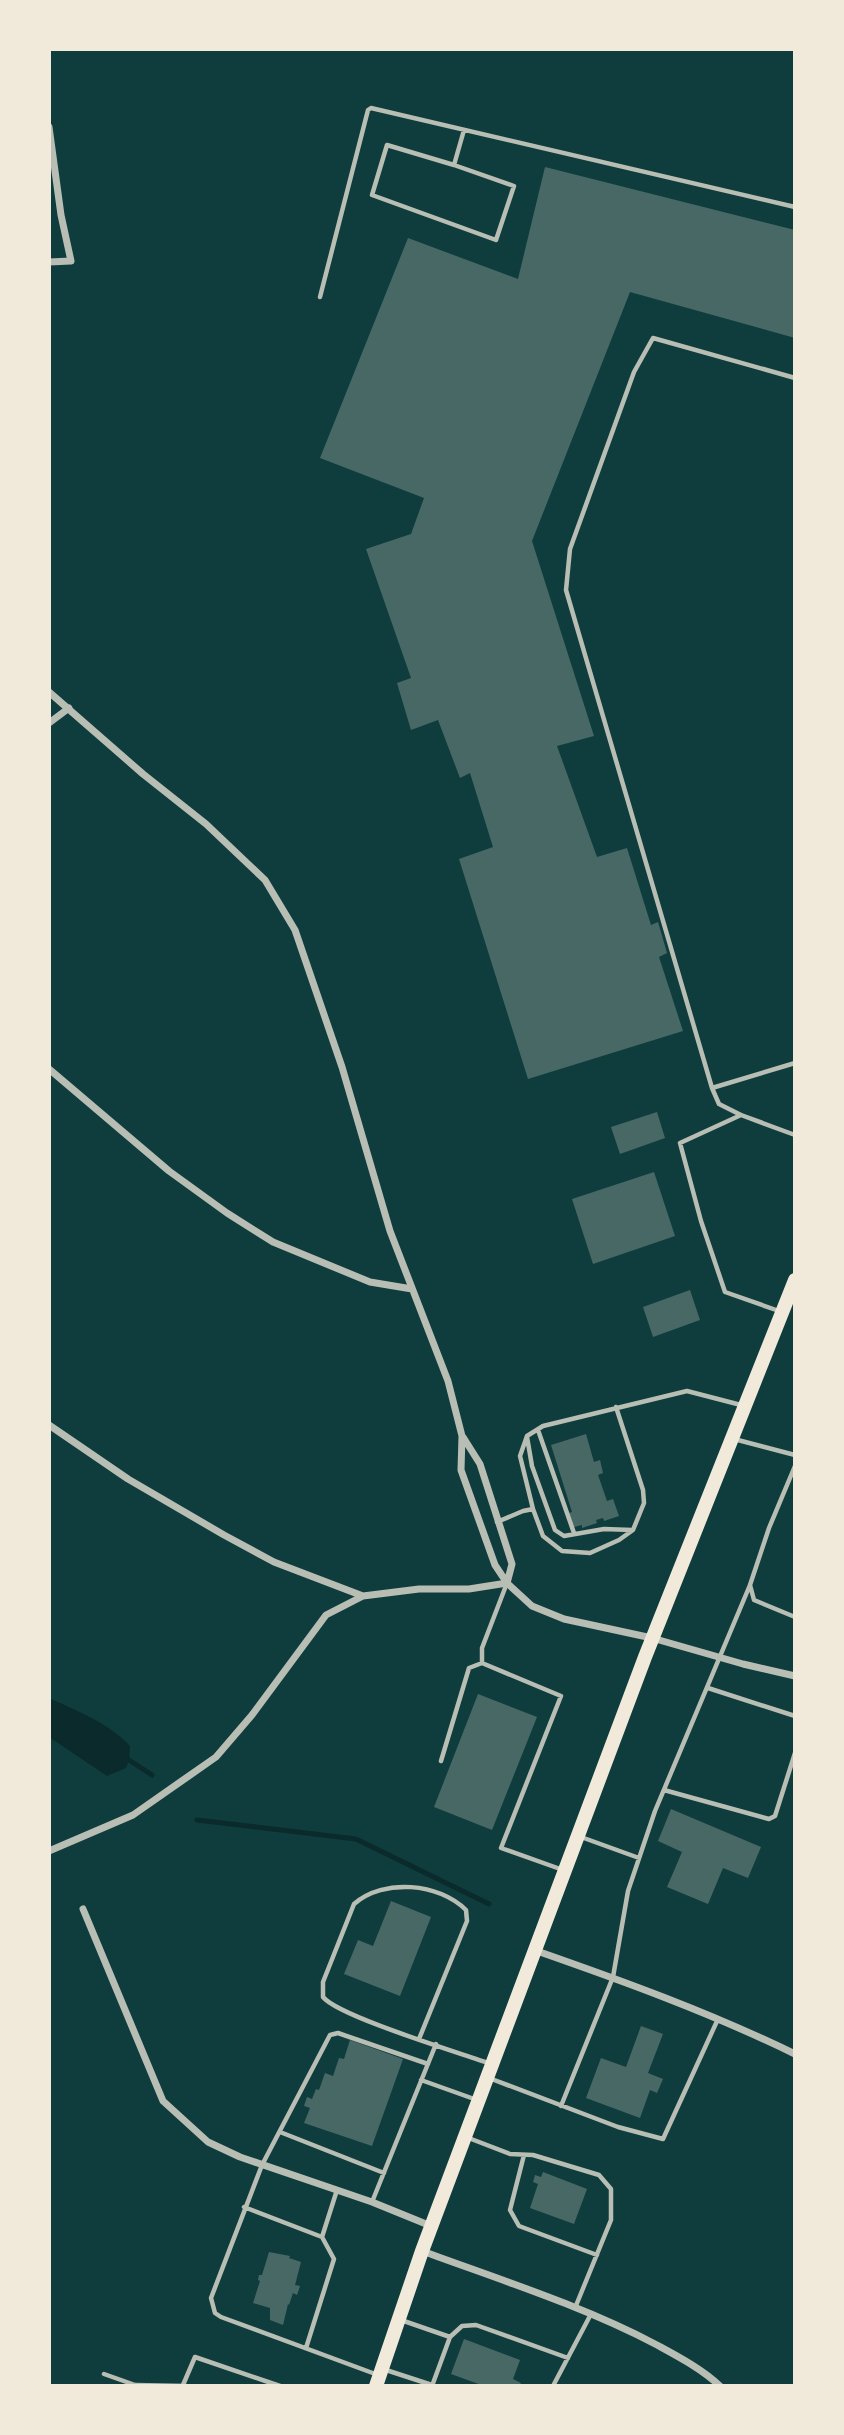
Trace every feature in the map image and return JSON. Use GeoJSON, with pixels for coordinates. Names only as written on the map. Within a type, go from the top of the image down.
{"type":"FeatureCollection","features":[{"type":"Feature","properties":{"kind":"highway"},"geometry":{"type":"LineString","coordinates":[[379,2376],[422,2251],[577,1835],[652,1638],[795,1280]]}},
{"type":"Feature","properties":{"kind":"street"},"geometry":{"type":"LineString","coordinates":[[49,127],[61,215],[71,261],[49,262]]}},
{"type":"Feature","properties":{"kind":"street"},"geometry":{"type":"LineString","coordinates":[[49,692],[143,774],[206,824],[265,880],[295,930],[342,1067],[390,1231],[448,1381],[462,1436],[461,1470],[495,1564],[507,1583],[532,1605],[564,1619],[652,1638],[795,1676]]}},
{"type":"Feature","properties":{"kind":"street"},"geometry":{"type":"LineString","coordinates":[[49,723],[69,708]]}},
{"type":"Feature","properties":{"kind":"street"},"geometry":{"type":"LineString","coordinates":[[49,1069],[169,1171],[273,1242],[370,1282],[412,1289]]}},
{"type":"Feature","properties":{"kind":"street"},"geometry":{"type":"LineString","coordinates":[[49,1424],[128,1479],[224,1535],[274,1562],[363,1596]]}},
{"type":"Feature","properties":{"kind":"street"},"geometry":{"type":"LineString","coordinates":[[462,1436],[480,1464],[512,1564],[507,1583]]}},
{"type":"Feature","properties":{"kind":"street"},"geometry":{"type":"LineString","coordinates":[[49,1851],[133,1815],[216,1757],[252,1715],[326,1615],[363,1596],[419,1589],[469,1590],[507,1583]]}},
{"type":"Feature","properties":{"kind":"street"},"geometry":{"type":"LineString","coordinates":[[83,1909],[163,2101],[208,2142],[262,2165],[338,2189],[432,2226]]}},
{"type":"Feature","properties":{"kind":"street"},"geometry":{"type":"LineString","coordinates":[[534,1950],[719,2019],[795,2054]]}},
{"type":"Feature","properties":{"kind":"street"},"geometry":{"type":"LineString","coordinates":[[422,2251],[617,2324],[674,2354],[710,2376],[720,2386]]}},
{"type":"Feature","properties":{"kind":"lane"},"geometry":{"type":"LineString","coordinates":[[320,297],[369,108],[795,207]]}},
{"type":"Feature","properties":{"kind":"lane"},"geometry":{"type":"LineString","coordinates":[[454,165],[464,130]]}},
{"type":"Feature","properties":{"kind":"lane"},"geometry":{"type":"LineString","coordinates":[[387,145],[454,165],[514,186],[496,240],[372,195],[387,145]]}},
{"type":"Feature","properties":{"kind":"lane"},"geometry":{"type":"LineString","coordinates":[[795,378],[653,338],[635,372],[570,550],[566,590],[712,1088],[719,1104],[795,1135]]}},
{"type":"Feature","properties":{"kind":"lane"},"geometry":{"type":"LineString","coordinates":[[712,1088],[795,1063]]}},
{"type":"Feature","properties":{"kind":"lane"},"geometry":{"type":"LineString","coordinates":[[741,1115],[680,1143],[701,1221],[725,1292],[783,1312]]}},
{"type":"Feature","properties":{"kind":"lane"},"geometry":{"type":"LineString","coordinates":[[617,1407],[643,1490],[644,1503],[632,1530],[619,1540],[590,1553],[562,1551],[543,1536],[533,1509],[520,1457],[527,1436],[543,1426],[617,1407],[687,1391],[746,1406]]}},
{"type":"Feature","properties":{"kind":"lane"},"geometry":{"type":"LineString","coordinates":[[538,1430],[573,1533]]}},
{"type":"Feature","properties":{"kind":"lane"},"geometry":{"type":"LineString","coordinates":[[527,1436],[532,1466],[555,1530],[564,1536],[604,1529],[632,1530]]}},
{"type":"Feature","properties":{"kind":"lane"},"geometry":{"type":"LineString","coordinates":[[733,1439],[795,1455]]}},
{"type":"Feature","properties":{"kind":"lane"},"geometry":{"type":"LineString","coordinates":[[561,2106],[614,1978],[628,1891],[664,1790],[750,1585],[769,1528],[795,1466]]}},
{"type":"Feature","properties":{"kind":"lane"},"geometry":{"type":"LineString","coordinates":[[497,1522],[533,1509]]}},
{"type":"Feature","properties":{"kind":"lane"},"geometry":{"type":"LineString","coordinates":[[482,1663],[482,1648],[507,1583]]}},
{"type":"Feature","properties":{"kind":"lane"},"geometry":{"type":"LineString","coordinates":[[750,1585],[754,1600],[795,1616]]}},
{"type":"Feature","properties":{"kind":"lane"},"geometry":{"type":"LineString","coordinates":[[441,1761],[469,1668],[482,1663],[561,1696],[501,1847],[564,1871]]}},
{"type":"Feature","properties":{"kind":"lane"},"geometry":{"type":"LineString","coordinates":[[708,1688],[795,1716]]}},
{"type":"Feature","properties":{"kind":"lane"},"geometry":{"type":"LineString","coordinates":[[664,1790],[769,1819],[775,1816],[795,1754]]}},
{"type":"Feature","properties":{"kind":"lane"},"geometry":{"type":"LineString","coordinates":[[577,1835],[639,1859]]}},
{"type":"Feature","properties":{"kind":"lane"},"geometry":{"type":"LineString","coordinates":[[419,2039],[467,1921],[466,1910],[460,1904],[426,1889],[408,1886],[363,1896],[354,1904],[321,1988],[323,1997],[338,2009],[419,2039],[436,2045],[561,2106],[618,2127],[663,2139],[719,2019]]}},
{"type":"Feature","properties":{"kind":"lane"},"geometry":{"type":"LineString","coordinates":[[428,2064],[338,2033],[330,2035],[262,2165],[214,2286],[212,2307],[221,2317],[379,2376],[432,2386],[450,2337],[462,2326],[476,2325],[568,2358]]}},
{"type":"Feature","properties":{"kind":"lane"},"geometry":{"type":"LineString","coordinates":[[372,2202],[436,2045]]}},
{"type":"Feature","properties":{"kind":"lane"},"geometry":{"type":"LineString","coordinates":[[421,2080],[479,2100]]}},
{"type":"Feature","properties":{"kind":"lane"},"geometry":{"type":"LineString","coordinates":[[280,2132],[384,2173]]}},
{"type":"Feature","properties":{"kind":"lane"},"geometry":{"type":"LineString","coordinates":[[466,2136],[510,2154],[567,2164],[599,2175],[611,2189],[611,2220],[575,2308]]}},
{"type":"Feature","properties":{"kind":"lane"},"geometry":{"type":"LineString","coordinates":[[524,2155],[510,2210],[519,2226],[597,2255]]}},
{"type":"Feature","properties":{"kind":"lane"},"geometry":{"type":"LineString","coordinates":[[322,2237],[338,2189]]}},
{"type":"Feature","properties":{"kind":"lane"},"geometry":{"type":"LineString","coordinates":[[244,2207],[322,2237],[334,2259],[306,2348]]}},
{"type":"Feature","properties":{"kind":"lane"},"geometry":{"type":"LineString","coordinates":[[553,2386],[591,2314]]}},
{"type":"Feature","properties":{"kind":"lane"},"geometry":{"type":"LineString","coordinates":[[398,2319],[450,2337]]}},
{"type":"Feature","properties":{"kind":"lane"},"geometry":{"type":"LineString","coordinates":[[104,2374],[135,2385],[185,2385],[195,2357],[280,2386]]}},
{"type":"Feature","properties":{"kind":"water"},"geometry":{"type":"Polygon","coordinates":[[[49,1698],[92,1718],[122,1738],[130,1746],[126,1768],[107,1776],[49,1737],[49,1698]]]}},
{"type":"Feature","properties":{"kind":"building"},"geometry":{"type":"Polygon","coordinates":[[[545,167],[795,230],[795,338],[630,292],[532,541],[594,736],[557,746],[597,857],[627,848],[651,925],[658,922],[667,953],[659,957],[683,1031],[528,1079],[459,859],[493,847],[470,773],[460,778],[438,720],[411,730],[397,683],[411,678],[366,549],[411,534],[424,498],[320,458],[408,238],[518,279],[545,167]]]}},
{"type":"Feature","properties":{"kind":"building"},"geometry":{"type":"Polygon","coordinates":[[[657,1112],[665,1138],[620,1154],[611,1127],[657,1112]]]}},
{"type":"Feature","properties":{"kind":"building"},"geometry":{"type":"Polygon","coordinates":[[[654,1172],[675,1236],[593,1264],[572,1199],[654,1172]]]}},
{"type":"Feature","properties":{"kind":"building"},"geometry":{"type":"Polygon","coordinates":[[[690,1290],[700,1320],[653,1337],[643,1307],[690,1290]]]}},
{"type":"Feature","properties":{"kind":"building"},"geometry":{"type":"Polygon","coordinates":[[[586,1434],[594,1462],[600,1460],[603,1473],[598,1475],[607,1501],[613,1499],[619,1516],[604,1521],[603,1518],[596,1520],[597,1523],[582,1528],[582,1525],[574,1527],[569,1513],[572,1512],[551,1445],[586,1434]]]}},
{"type":"Feature","properties":{"kind":"building"},"geometry":{"type":"Polygon","coordinates":[[[478,1694],[537,1717],[492,1830],[434,1807],[478,1694]]]}},
{"type":"Feature","properties":{"kind":"building"},"geometry":{"type":"Polygon","coordinates":[[[671,1809],[761,1847],[748,1878],[723,1868],[708,1904],[667,1887],[682,1852],[658,1841],[671,1809]]]}},
{"type":"Feature","properties":{"kind":"building"},"geometry":{"type":"Polygon","coordinates":[[[391,1901],[431,1917],[400,1996],[344,1974],[358,1940],[373,1946],[391,1901]]]}},
{"type":"Feature","properties":{"kind":"building"},"geometry":{"type":"Polygon","coordinates":[[[641,2026],[663,2034],[648,2073],[663,2079],[657,2093],[650,2090],[640,2118],[586,2098],[601,2058],[626,2067],[641,2026]]]}},
{"type":"Feature","properties":{"kind":"building"},"geometry":{"type":"Polygon","coordinates":[[[350,2040],[403,2059],[372,2146],[304,2123],[310,2108],[304,2106],[307,2097],[312,2099],[316,2089],[319,2090],[325,2073],[333,2076],[339,2058],[344,2059],[350,2040]]]}},
{"type":"Feature","properties":{"kind":"building"},"geometry":{"type":"Polygon","coordinates":[[[543,2172],[587,2189],[574,2224],[530,2208],[538,2184],[533,2182],[535,2175],[541,2177],[543,2172]]]}},
{"type":"Feature","properties":{"kind":"building"},"geometry":{"type":"Polygon","coordinates":[[[269,2252],[290,2256],[289,2258],[301,2262],[295,2285],[300,2286],[297,2295],[293,2293],[288,2304],[283,2325],[270,2320],[270,2308],[253,2303],[260,2281],[259,2275],[262,2275],[269,2252]]]}},
{"type":"Feature","properties":{"kind":"building"},"geometry":{"type":"Polygon","coordinates":[[[464,2339],[520,2360],[513,2379],[521,2383],[519,2386],[484,2386],[451,2374],[464,2339]]]}},
{"type":"Feature","properties":{"kind":"waterway"},"geometry":{"type":"LineString","coordinates":[[129,1760],[152,1775]]}},
{"type":"Feature","properties":{"kind":"waterway"},"geometry":{"type":"LineString","coordinates":[[197,1820],[356,1839],[489,1904]]}}]}
